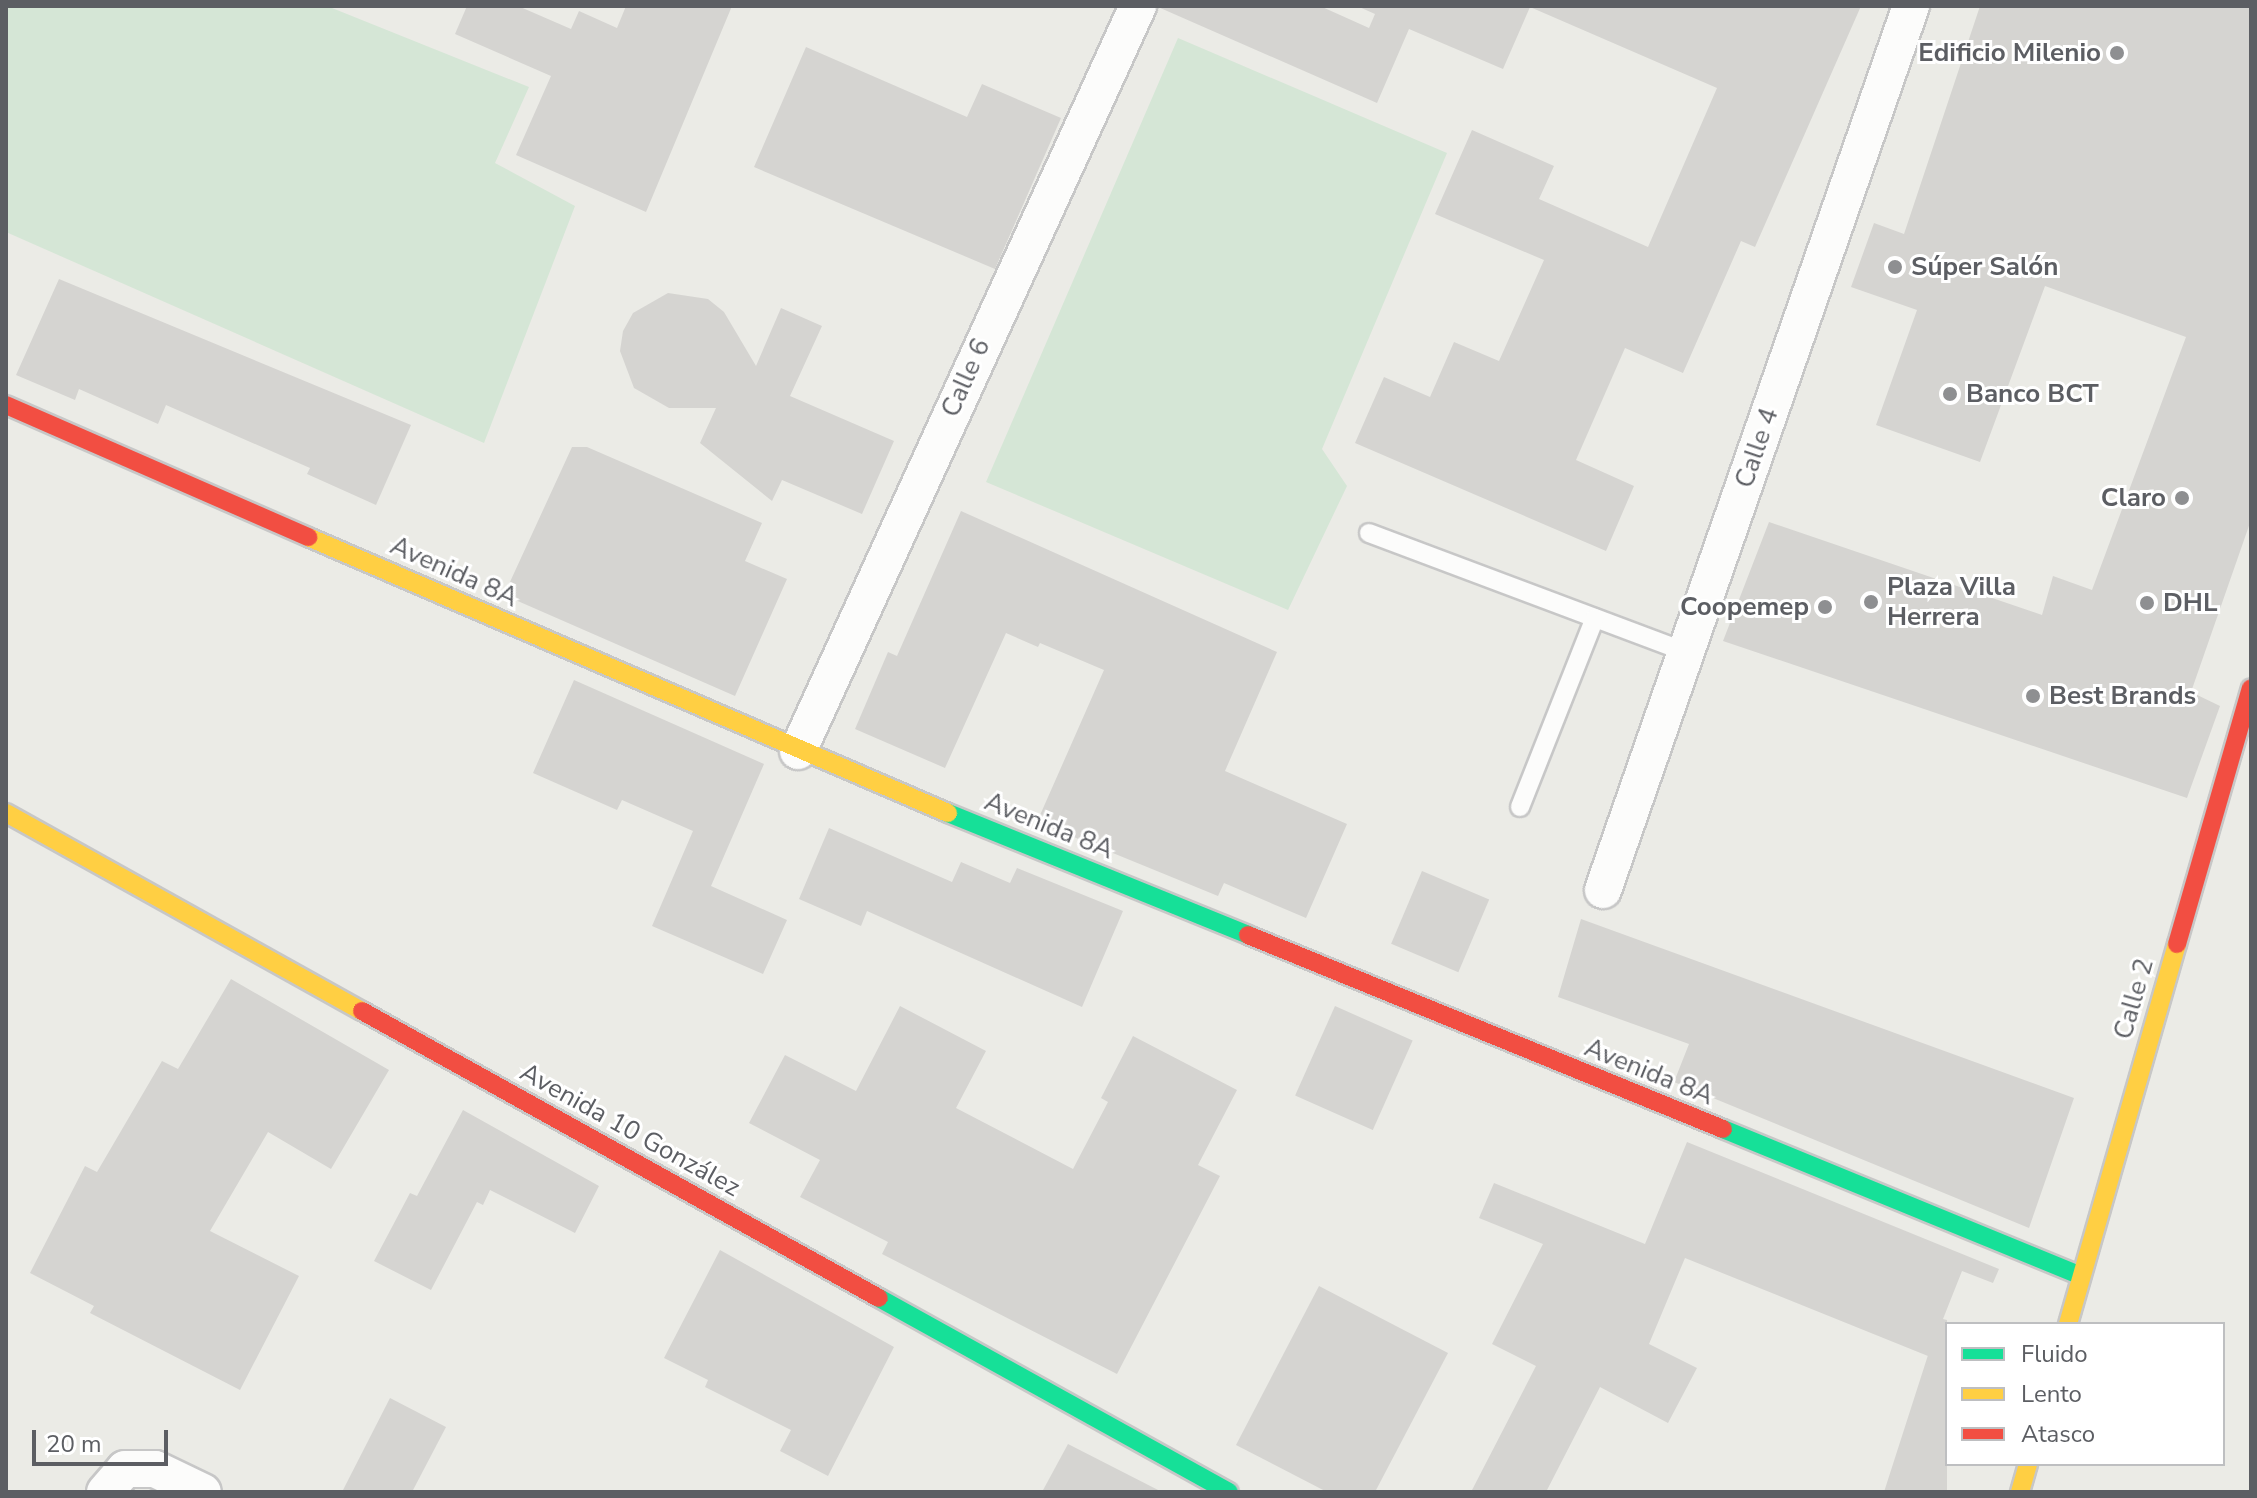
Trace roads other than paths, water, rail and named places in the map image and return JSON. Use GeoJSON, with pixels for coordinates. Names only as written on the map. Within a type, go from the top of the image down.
{"type":"FeatureCollection","features":[{"type":"Feature","properties":{"kind":"street","name":"Calle 6"},"geometry":{"type":"LineString","coordinates":[[798,751],[1138,6]]}},
{"type":"Feature","properties":{"kind":"street","name":"Calle 4"},"geometry":{"type":"LineString","coordinates":[[1603,890],[1911,6]]}},
{"type":"Feature","properties":{"kind":"street","name":"Avenida 8A"},"geometry":{"type":"LineString","coordinates":[[6,405],[798,751],[2081,1276]]}},
{"type":"Feature","properties":{"kind":"street","name":"Calle 2"},"geometry":{"type":"LineString","coordinates":[[2069,1322],[2245,726],[2251,688]]}},
{"type":"Feature","properties":{"kind":"street","name":"Avenida 10 González"},"geometry":{"type":"LineString","coordinates":[[6,813],[1229,1492]]}},
{"type":"Feature","properties":{"kind":"street"},"geometry":{"type":"LineString","coordinates":[[2020,1492],[2027,1466]]}},
{"type":"Feature","properties":{"kind":"street"},"geometry":{"type":"LineString","coordinates":[[115,1480],[155,1469],[203,1492]]}},
{"type":"Feature","properties":{"kind":"lane"},"geometry":{"type":"LineString","coordinates":[[1369,533],[1686,652]]}},
{"type":"Feature","properties":{"kind":"lane"},"geometry":{"type":"LineString","coordinates":[[1520,807],[1595,618]]}},
{"type":"Feature","properties":{"kind":"place","name":"Edificio Milenio"},"geometry":{"type":"Point","coordinates":[2117,53]}},
{"type":"Feature","properties":{"kind":"place","name":"Súper Salón"},"geometry":{"type":"Point","coordinates":[1895,267]}},
{"type":"Feature","properties":{"kind":"place","name":"Banco BCT"},"geometry":{"type":"Point","coordinates":[1950,394]}},
{"type":"Feature","properties":{"kind":"place","name":"Claro"},"geometry":{"type":"Point","coordinates":[2182,498]}},
{"type":"Feature","properties":{"kind":"place","name":"Plaza Villa Herrera"},"geometry":{"type":"Point","coordinates":[1871,602]}},
{"type":"Feature","properties":{"kind":"place","name":"DHL"},"geometry":{"type":"Point","coordinates":[2147,603]}},
{"type":"Feature","properties":{"kind":"place","name":"Coopemep"},"geometry":{"type":"Point","coordinates":[1825,607]}},
{"type":"Feature","properties":{"kind":"place","name":"Best Brands"},"geometry":{"type":"Point","coordinates":[2033,696]}}]}
